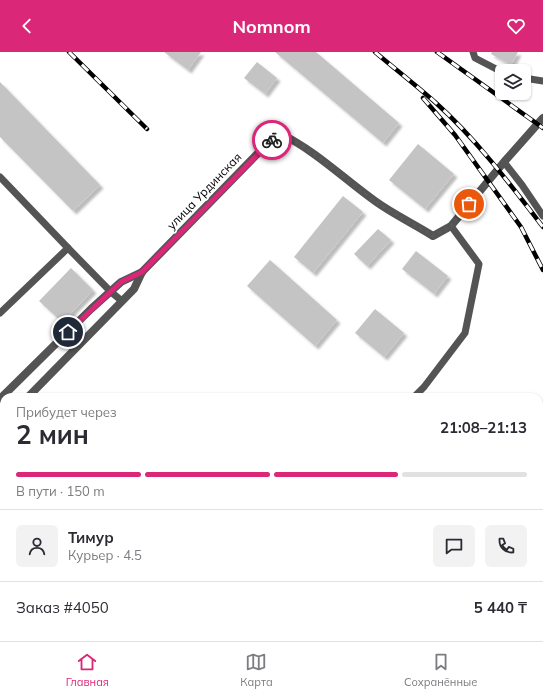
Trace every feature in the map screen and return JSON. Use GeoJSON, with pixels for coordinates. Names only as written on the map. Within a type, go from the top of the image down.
{"type":"FeatureCollection","features":[{"type":"Feature","properties":{"kind":"street","name":"улица Урдинская"},"geometry":{"type":"LineString","coordinates":[[32,393],[134,289],[142,272],[269,142],[281,134],[293,140],[326,162],[376,201],[433,236],[451,226],[543,118]]}},
{"type":"Feature","properties":{"kind":"street"},"geometry":{"type":"LineString","coordinates":[[6,393],[90,309],[121,282],[142,272]]}},
{"type":"Feature","properties":{"kind":"lane"},"geometry":{"type":"LineString","coordinates":[[473,52],[475,58],[495,68]]}},
{"type":"Feature","properties":{"kind":"lane"},"geometry":{"type":"LineString","coordinates":[[531,79],[543,81]]}},
{"type":"Feature","properties":{"kind":"lane"},"geometry":{"type":"LineString","coordinates":[[504,162],[543,216]]}},
{"type":"Feature","properties":{"kind":"lane"},"geometry":{"type":"LineString","coordinates":[[0,178],[111,292],[122,301]]}},
{"type":"Feature","properties":{"kind":"lane"},"geometry":{"type":"LineString","coordinates":[[418,393],[465,333],[479,264],[451,226]]}},
{"type":"Feature","properties":{"kind":"lane"},"geometry":{"type":"LineString","coordinates":[[0,314],[68,248]]}},
{"type":"Feature","properties":{"kind":"building"},"geometry":{"type":"Polygon","coordinates":[[[164,52],[201,52],[188,70],[164,52]]]}},
{"type":"Feature","properties":{"kind":"building"},"geometry":{"type":"Polygon","coordinates":[[[275,52],[316,52],[399,123],[383,143],[275,52]]]}},
{"type":"Feature","properties":{"kind":"building"},"geometry":{"type":"Polygon","coordinates":[[[492,52],[518,52],[512,64],[491,54],[492,52]]]}},
{"type":"Feature","properties":{"kind":"building"},"geometry":{"type":"Polygon","coordinates":[[[257,62],[277,78],[265,94],[244,78],[257,62]]]}},
{"type":"Feature","properties":{"kind":"building"},"geometry":{"type":"Polygon","coordinates":[[[0,82],[100,185],[73,211],[0,137],[0,82]]]}},
{"type":"Feature","properties":{"kind":"building"},"geometry":{"type":"Polygon","coordinates":[[[418,144],[454,174],[425,209],[389,180],[418,144]]]}},
{"type":"Feature","properties":{"kind":"building"},"geometry":{"type":"Polygon","coordinates":[[[343,196],[363,212],[313,273],[294,257],[343,196]]]}},
{"type":"Feature","properties":{"kind":"building"},"geometry":{"type":"Polygon","coordinates":[[[378,229],[391,240],[367,266],[354,254],[378,229]]]}},
{"type":"Feature","properties":{"kind":"building"},"geometry":{"type":"Polygon","coordinates":[[[416,251],[448,276],[434,294],[402,269],[416,251]]]}},
{"type":"Feature","properties":{"kind":"building"},"geometry":{"type":"Polygon","coordinates":[[[270,260],[337,320],[315,346],[247,286],[270,260]]]}},
{"type":"Feature","properties":{"kind":"building"},"geometry":{"type":"Polygon","coordinates":[[[71,268],[93,290],[62,322],[39,301],[71,268]]]}},
{"type":"Feature","properties":{"kind":"building"},"geometry":{"type":"Polygon","coordinates":[[[375,309],[404,333],[384,357],[355,333],[375,309]]]}},
{"type":"Feature","properties":{"kind":"railway"},"geometry":{"type":"LineString","coordinates":[[69,52],[147,129]]}},
{"type":"Feature","properties":{"kind":"railway"},"geometry":{"type":"LineString","coordinates":[[375,52],[451,117],[492,162],[543,227]]}},
{"type":"Feature","properties":{"kind":"railway"},"geometry":{"type":"LineString","coordinates":[[437,52],[543,128]]}},
{"type":"Feature","properties":{"kind":"railway"},"geometry":{"type":"LineString","coordinates":[[423,98],[455,135],[521,227],[543,270]]}},
{"type":"Feature","properties":{"kind":"way so far"},"geometry":{"type":"LineString","coordinates":[[272,140],[281,134],[293,140],[326,162],[376,201],[433,236],[451,226],[469,204]]}},
{"type":"Feature","properties":{"kind":"route"},"geometry":{"type":"LineString","coordinates":[[68,332],[90,309],[121,282],[142,272],[272,140]]}}]}
